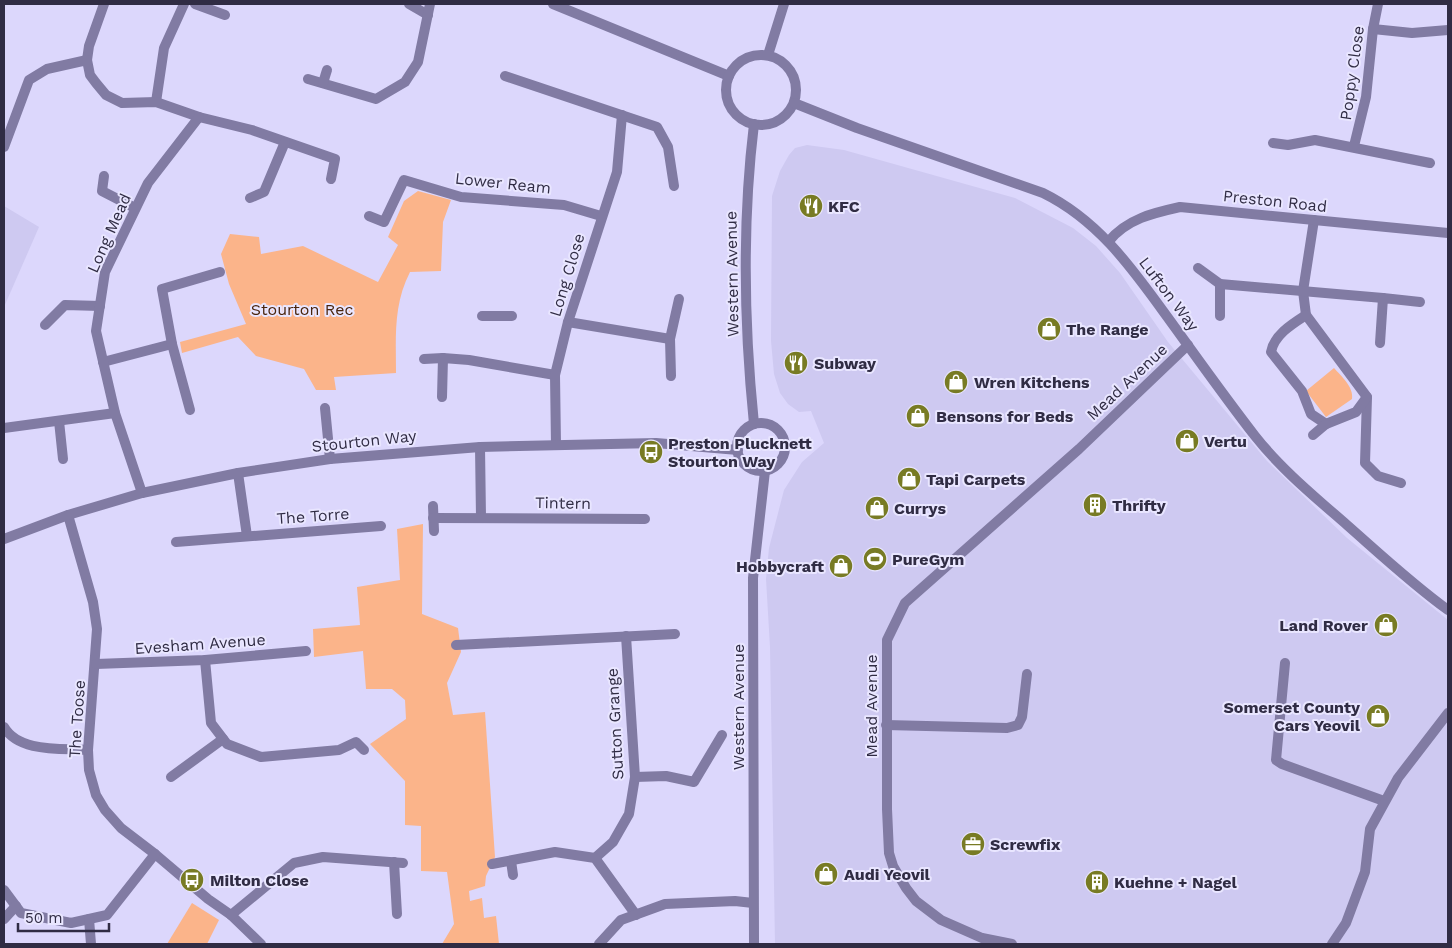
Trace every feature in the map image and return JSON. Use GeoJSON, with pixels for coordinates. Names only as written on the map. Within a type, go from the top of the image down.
{"type":"FeatureCollection","features":[{"type":"Feature","properties":{"kind":"street"},"geometry":{"type":"LineString","coordinates":[[104,4],[89,46],[87,60],[90,75],[106,95],[122,103],[156,102],[199,117],[252,130],[285,142],[338,157],[331,179]]}},
{"type":"Feature","properties":{"kind":"street"},"geometry":{"type":"LineString","coordinates":[[156,102],[164,48],[184,4]]}},
{"type":"Feature","properties":{"kind":"street"},"geometry":{"type":"LineString","coordinates":[[195,4],[226,15]]}},
{"type":"Feature","properties":{"kind":"street"},"geometry":{"type":"LineString","coordinates":[[409,4],[428,15]]}},
{"type":"Feature","properties":{"kind":"street"},"geometry":{"type":"LineString","coordinates":[[308,79],[376,99],[405,82],[418,62],[430,4]]}},
{"type":"Feature","properties":{"kind":"street"},"geometry":{"type":"LineString","coordinates":[[553,4],[729,76]]}},
{"type":"Feature","properties":{"kind":"street"},"geometry":{"type":"LineString","coordinates":[[768,55],[784,4]]}},
{"type":"Feature","properties":{"kind":"street","name":"Poppy Close"},"geometry":{"type":"LineString","coordinates":[[1354,146],[1366,97],[1373,29],[1378,4]]}},
{"type":"Feature","properties":{"kind":"street"},"geometry":{"type":"LineString","coordinates":[[1373,29],[1412,33],[1448,30]]}},
{"type":"Feature","properties":{"kind":"street"},"geometry":{"type":"LineString","coordinates":[[758,55],[768,55],[779,60],[793,75],[796,84],[794,103],[787,113],[778,120],[766,124],[754,124],[736,114],[730,106],[727,96],[729,76],[740,61],[758,55]]}},
{"type":"Feature","properties":{"kind":"street"},"geometry":{"type":"LineString","coordinates":[[4,147],[29,80],[47,68],[87,60]]}},
{"type":"Feature","properties":{"kind":"street"},"geometry":{"type":"LineString","coordinates":[[323,83],[326,70]]}},
{"type":"Feature","properties":{"kind":"street"},"geometry":{"type":"LineString","coordinates":[[505,76],[657,127],[668,147],[674,186]]}},
{"type":"Feature","properties":{"kind":"street","name":"Lufton Way"},"geometry":{"type":"LineString","coordinates":[[794,103],[1043,193],[1064,203],[1084,217],[1109,241],[1256,437],[1282,466],[1419,589],[1448,610]]}},
{"type":"Feature","properties":{"kind":"street","name":"Long Close"},"geometry":{"type":"LineString","coordinates":[[556,445],[555,375],[568,322],[601,216],[617,172],[622,115]]}},
{"type":"Feature","properties":{"kind":"street","name":"Long Mead"},"geometry":{"type":"LineString","coordinates":[[142,493],[115,413],[96,331],[105,272],[148,183],[199,117]]}},
{"type":"Feature","properties":{"kind":"street","name":"Western Avenue"},"geometry":{"type":"LineString","coordinates":[[754,124],[746,194],[748,364],[754,424]]}},
{"type":"Feature","properties":{"kind":"street","name":"Poppy Close"},"geometry":{"type":"LineString","coordinates":[[1273,142],[1288,145],[1316,140],[1354,146],[1430,164]]}},
{"type":"Feature","properties":{"kind":"street"},"geometry":{"type":"LineString","coordinates":[[250,198],[264,192],[285,142]]}},
{"type":"Feature","properties":{"kind":"street"},"geometry":{"type":"LineString","coordinates":[[104,176],[102,191],[136,208]]}},
{"type":"Feature","properties":{"kind":"street","name":"Lower Ream"},"geometry":{"type":"LineString","coordinates":[[369,216],[384,222],[404,180],[461,196],[564,205],[601,216]]}},
{"type":"Feature","properties":{"kind":"street","name":"Preston Road"},"geometry":{"type":"LineString","coordinates":[[1109,241],[1114,234],[1144,215],[1180,207],[1448,233]]}},
{"type":"Feature","properties":{"kind":"street"},"geometry":{"type":"LineString","coordinates":[[1314,220],[1303,291],[1306,314],[1367,398],[1366,463],[1378,476],[1401,483]]}},
{"type":"Feature","properties":{"kind":"street"},"geometry":{"type":"LineString","coordinates":[[1198,268],[1220,284],[1420,302]]}},
{"type":"Feature","properties":{"kind":"street"},"geometry":{"type":"LineString","coordinates":[[190,410],[172,344],[162,289],[220,272]]}},
{"type":"Feature","properties":{"kind":"street"},"geometry":{"type":"LineString","coordinates":[[1220,284],[1220,316]]}},
{"type":"Feature","properties":{"kind":"street"},"geometry":{"type":"LineString","coordinates":[[1380,343],[1384,298]]}},
{"type":"Feature","properties":{"kind":"street"},"geometry":{"type":"LineString","coordinates":[[672,376],[670,339],[679,299]]}},
{"type":"Feature","properties":{"kind":"street"},"geometry":{"type":"LineString","coordinates":[[45,324],[66,305],[100,306]]}},
{"type":"Feature","properties":{"kind":"street"},"geometry":{"type":"LineString","coordinates":[[1306,314],[1287,328],[1273,343],[1272,352],[1302,391],[1311,414],[1326,424]]}},
{"type":"Feature","properties":{"kind":"street"},"geometry":{"type":"LineString","coordinates":[[482,316],[512,316]]}},
{"type":"Feature","properties":{"kind":"street"},"geometry":{"type":"LineString","coordinates":[[568,322],[670,339]]}},
{"type":"Feature","properties":{"kind":"street"},"geometry":{"type":"LineString","coordinates":[[103,362],[172,344]]}},
{"type":"Feature","properties":{"kind":"street","name":"Mead Avenue"},"geometry":{"type":"LineString","coordinates":[[1012,944],[982,941],[928,912],[906,888],[893,866],[889,853],[887,809],[887,640],[905,603],[1079,449],[1188,345]]}},
{"type":"Feature","properties":{"kind":"street"},"geometry":{"type":"LineString","coordinates":[[442,398],[443,358]]}},
{"type":"Feature","properties":{"kind":"street"},"geometry":{"type":"LineString","coordinates":[[424,359],[469,360],[555,375]]}},
{"type":"Feature","properties":{"kind":"street"},"geometry":{"type":"LineString","coordinates":[[1313,435],[1326,424],[1356,412],[1367,398]]}},
{"type":"Feature","properties":{"kind":"street"},"geometry":{"type":"LineString","coordinates":[[325,408],[330,459]]}},
{"type":"Feature","properties":{"kind":"street"},"geometry":{"type":"LineString","coordinates":[[4,428],[115,413]]}},
{"type":"Feature","properties":{"kind":"street"},"geometry":{"type":"LineString","coordinates":[[58,421],[63,459]]}},
{"type":"Feature","properties":{"kind":"street"},"geometry":{"type":"LineString","coordinates":[[754,424],[768,424],[775,428],[784,438],[785,446],[782,459],[778,464],[765,471],[750,468],[744,464],[738,450],[738,444],[743,432],[754,424]]}},
{"type":"Feature","properties":{"kind":"street","name":"Stourton Way"},"geometry":{"type":"LineString","coordinates":[[4,539],[68,515],[142,493],[238,473],[330,459],[480,447],[556,445],[656,443],[738,450]]}},
{"type":"Feature","properties":{"kind":"street"},"geometry":{"type":"LineString","coordinates":[[480,447],[481,517]]}},
{"type":"Feature","properties":{"kind":"street","name":"Western Avenue"},"geometry":{"type":"LineString","coordinates":[[754,944],[753,578],[765,471]]}},
{"type":"Feature","properties":{"kind":"street"},"geometry":{"type":"LineString","coordinates":[[238,473],[247,536]]}},
{"type":"Feature","properties":{"kind":"street"},"geometry":{"type":"LineString","coordinates":[[433,506],[434,530]]}},
{"type":"Feature","properties":{"kind":"street","name":"The Toose"},"geometry":{"type":"LineString","coordinates":[[68,515],[93,602],[97,629],[96,664],[88,750],[89,770],[94,787],[105,810],[121,828],[231,916],[261,944]]}},
{"type":"Feature","properties":{"kind":"street","name":"Tintern"},"geometry":{"type":"LineString","coordinates":[[433,518],[644,519]]}},
{"type":"Feature","properties":{"kind":"street","name":"The Torre"},"geometry":{"type":"LineString","coordinates":[[176,542],[381,523],[381,537]]}},
{"type":"Feature","properties":{"kind":"street"},"geometry":{"type":"LineString","coordinates":[[456,644],[675,634]]}},
{"type":"Feature","properties":{"kind":"street","name":"Sutton Grange"},"geometry":{"type":"LineString","coordinates":[[595,858],[612,842],[629,814],[635,777],[626,636]]}},
{"type":"Feature","properties":{"kind":"street","name":"Evesham Avenue"},"geometry":{"type":"LineString","coordinates":[[96,664],[205,660],[306,651]]}},
{"type":"Feature","properties":{"kind":"street"},"geometry":{"type":"LineString","coordinates":[[205,660],[211,723],[227,744],[261,757],[338,750],[356,742],[364,750]]}},
{"type":"Feature","properties":{"kind":"street"},"geometry":{"type":"LineString","coordinates":[[1286,663],[1276,760],[1282,764],[1384,801]]}},
{"type":"Feature","properties":{"kind":"street"},"geometry":{"type":"LineString","coordinates":[[886,725],[1007,728],[1018,725],[1022,717],[1027,674]]}},
{"type":"Feature","properties":{"kind":"street"},"geometry":{"type":"LineString","coordinates":[[1332,944],[1346,923],[1357,895],[1365,872],[1370,829],[1384,801],[1398,778],[1448,713]]}},
{"type":"Feature","properties":{"kind":"street"},"geometry":{"type":"LineString","coordinates":[[4,727],[8,734],[26,745],[88,750]]}},
{"type":"Feature","properties":{"kind":"street"},"geometry":{"type":"LineString","coordinates":[[635,777],[666,776],[694,782],[722,735]]}},
{"type":"Feature","properties":{"kind":"street"},"geometry":{"type":"LineString","coordinates":[[171,777],[223,739]]}},
{"type":"Feature","properties":{"kind":"street"},"geometry":{"type":"LineString","coordinates":[[492,864],[555,852],[595,858],[636,915]]}},
{"type":"Feature","properties":{"kind":"street"},"geometry":{"type":"LineString","coordinates":[[4,890],[21,913],[71,923],[107,915],[155,854]]}},
{"type":"Feature","properties":{"kind":"street"},"geometry":{"type":"LineString","coordinates":[[231,916],[294,863],[323,858],[398,863],[396,914]]}},
{"type":"Feature","properties":{"kind":"street"},"geometry":{"type":"LineString","coordinates":[[511,860],[514,875]]}},
{"type":"Feature","properties":{"kind":"street"},"geometry":{"type":"LineString","coordinates":[[599,944],[621,920],[665,904],[735,901],[753,903]]}},
{"type":"Feature","properties":{"kind":"street"},"geometry":{"type":"LineString","coordinates":[[4,919],[16,906]]}},
{"type":"Feature","properties":{"kind":"street"},"geometry":{"type":"LineString","coordinates":[[89,919],[92,944]]}},
{"type":"Feature","properties":{"kind":"shaded area"},"geometry":{"type":"Polygon","coordinates":[[[807,145],[844,150],[1015,198],[1073,228],[1096,246],[1120,273],[1168,342],[1267,461],[1347,538],[1448,620],[1448,944],[775,944],[770,647],[766,579],[769,548],[784,490],[802,462],[824,443],[811,411],[799,412],[788,404],[780,393],[774,374],[771,341],[772,196],[780,171],[789,155],[795,148],[807,145]]]}},
{"type":"Feature","properties":{"kind":"shaded area"},"geometry":{"type":"Polygon","coordinates":[[[4,206],[39,227],[4,307],[4,206]]]}},
{"type":"Feature","properties":{"kind":"green space","name":"Stourton Rec"},"geometry":{"type":"Polygon","coordinates":[[[418,191],[451,200],[443,222],[441,271],[410,272],[405,284],[398,309],[396,373],[334,377],[336,390],[316,390],[304,369],[256,356],[238,337],[182,353],[180,342],[246,324],[229,284],[221,254],[230,234],[259,237],[261,254],[303,246],[378,282],[398,245],[388,237],[404,201],[418,191]]]}},
{"type":"Feature","properties":{"kind":"green space"},"geometry":{"type":"Polygon","coordinates":[[[1334,368],[1349,386],[1352,399],[1326,417],[1306,391],[1334,368]]]}},
{"type":"Feature","properties":{"kind":"green space"},"geometry":{"type":"Polygon","coordinates":[[[423,524],[422,614],[458,628],[461,652],[447,683],[453,715],[485,712],[495,857],[486,876],[485,886],[469,891],[470,901],[482,898],[484,918],[496,916],[499,944],[442,944],[454,924],[447,872],[421,871],[421,826],[405,825],[405,781],[370,744],[406,719],[405,700],[392,689],[366,689],[363,651],[314,657],[313,629],[360,625],[357,587],[400,580],[397,529],[423,524]]]}},
{"type":"Feature","properties":{"kind":"green space"},"geometry":{"type":"Polygon","coordinates":[[[192,903],[219,920],[207,944],[167,944],[192,903]]]}},
{"type":"Feature","properties":{"kind":"place","name":"KFC"},"geometry":{"type":"Point","coordinates":[811,206]}},
{"type":"Feature","properties":{"kind":"place","name":"The Range"},"geometry":{"type":"Point","coordinates":[1049,329]}},
{"type":"Feature","properties":{"kind":"place","name":"Subway"},"geometry":{"type":"Point","coordinates":[796,363]}},
{"type":"Feature","properties":{"kind":"place","name":"Wren Kitchens"},"geometry":{"type":"Point","coordinates":[956,382]}},
{"type":"Feature","properties":{"kind":"place","name":"Bensons for Beds"},"geometry":{"type":"Point","coordinates":[918,416]}},
{"type":"Feature","properties":{"kind":"place","name":"Vertu"},"geometry":{"type":"Point","coordinates":[1187,441]}},
{"type":"Feature","properties":{"kind":"place","name":"Preston Plucknett Stourton Way"},"geometry":{"type":"Point","coordinates":[651,452]}},
{"type":"Feature","properties":{"kind":"place","name":"Tapi Carpets"},"geometry":{"type":"Point","coordinates":[909,479]}},
{"type":"Feature","properties":{"kind":"place","name":"Thrifty"},"geometry":{"type":"Point","coordinates":[1095,505]}},
{"type":"Feature","properties":{"kind":"place","name":"Currys"},"geometry":{"type":"Point","coordinates":[877,508]}},
{"type":"Feature","properties":{"kind":"place","name":"PureGym"},"geometry":{"type":"Point","coordinates":[875,559]}},
{"type":"Feature","properties":{"kind":"place","name":"Hobbycraft"},"geometry":{"type":"Point","coordinates":[841,566]}},
{"type":"Feature","properties":{"kind":"place","name":"Land Rover"},"geometry":{"type":"Point","coordinates":[1386,625]}},
{"type":"Feature","properties":{"kind":"place","name":"Somerset County Cars Yeovil"},"geometry":{"type":"Point","coordinates":[1378,716]}},
{"type":"Feature","properties":{"kind":"place","name":"Screwfix"},"geometry":{"type":"Point","coordinates":[973,844]}},
{"type":"Feature","properties":{"kind":"place","name":"Audi Yeovil"},"geometry":{"type":"Point","coordinates":[826,874]}},
{"type":"Feature","properties":{"kind":"place","name":"Milton Close"},"geometry":{"type":"Point","coordinates":[192,880]}},
{"type":"Feature","properties":{"kind":"place","name":"Kuehne + Nagel"},"geometry":{"type":"Point","coordinates":[1097,882]}}]}
